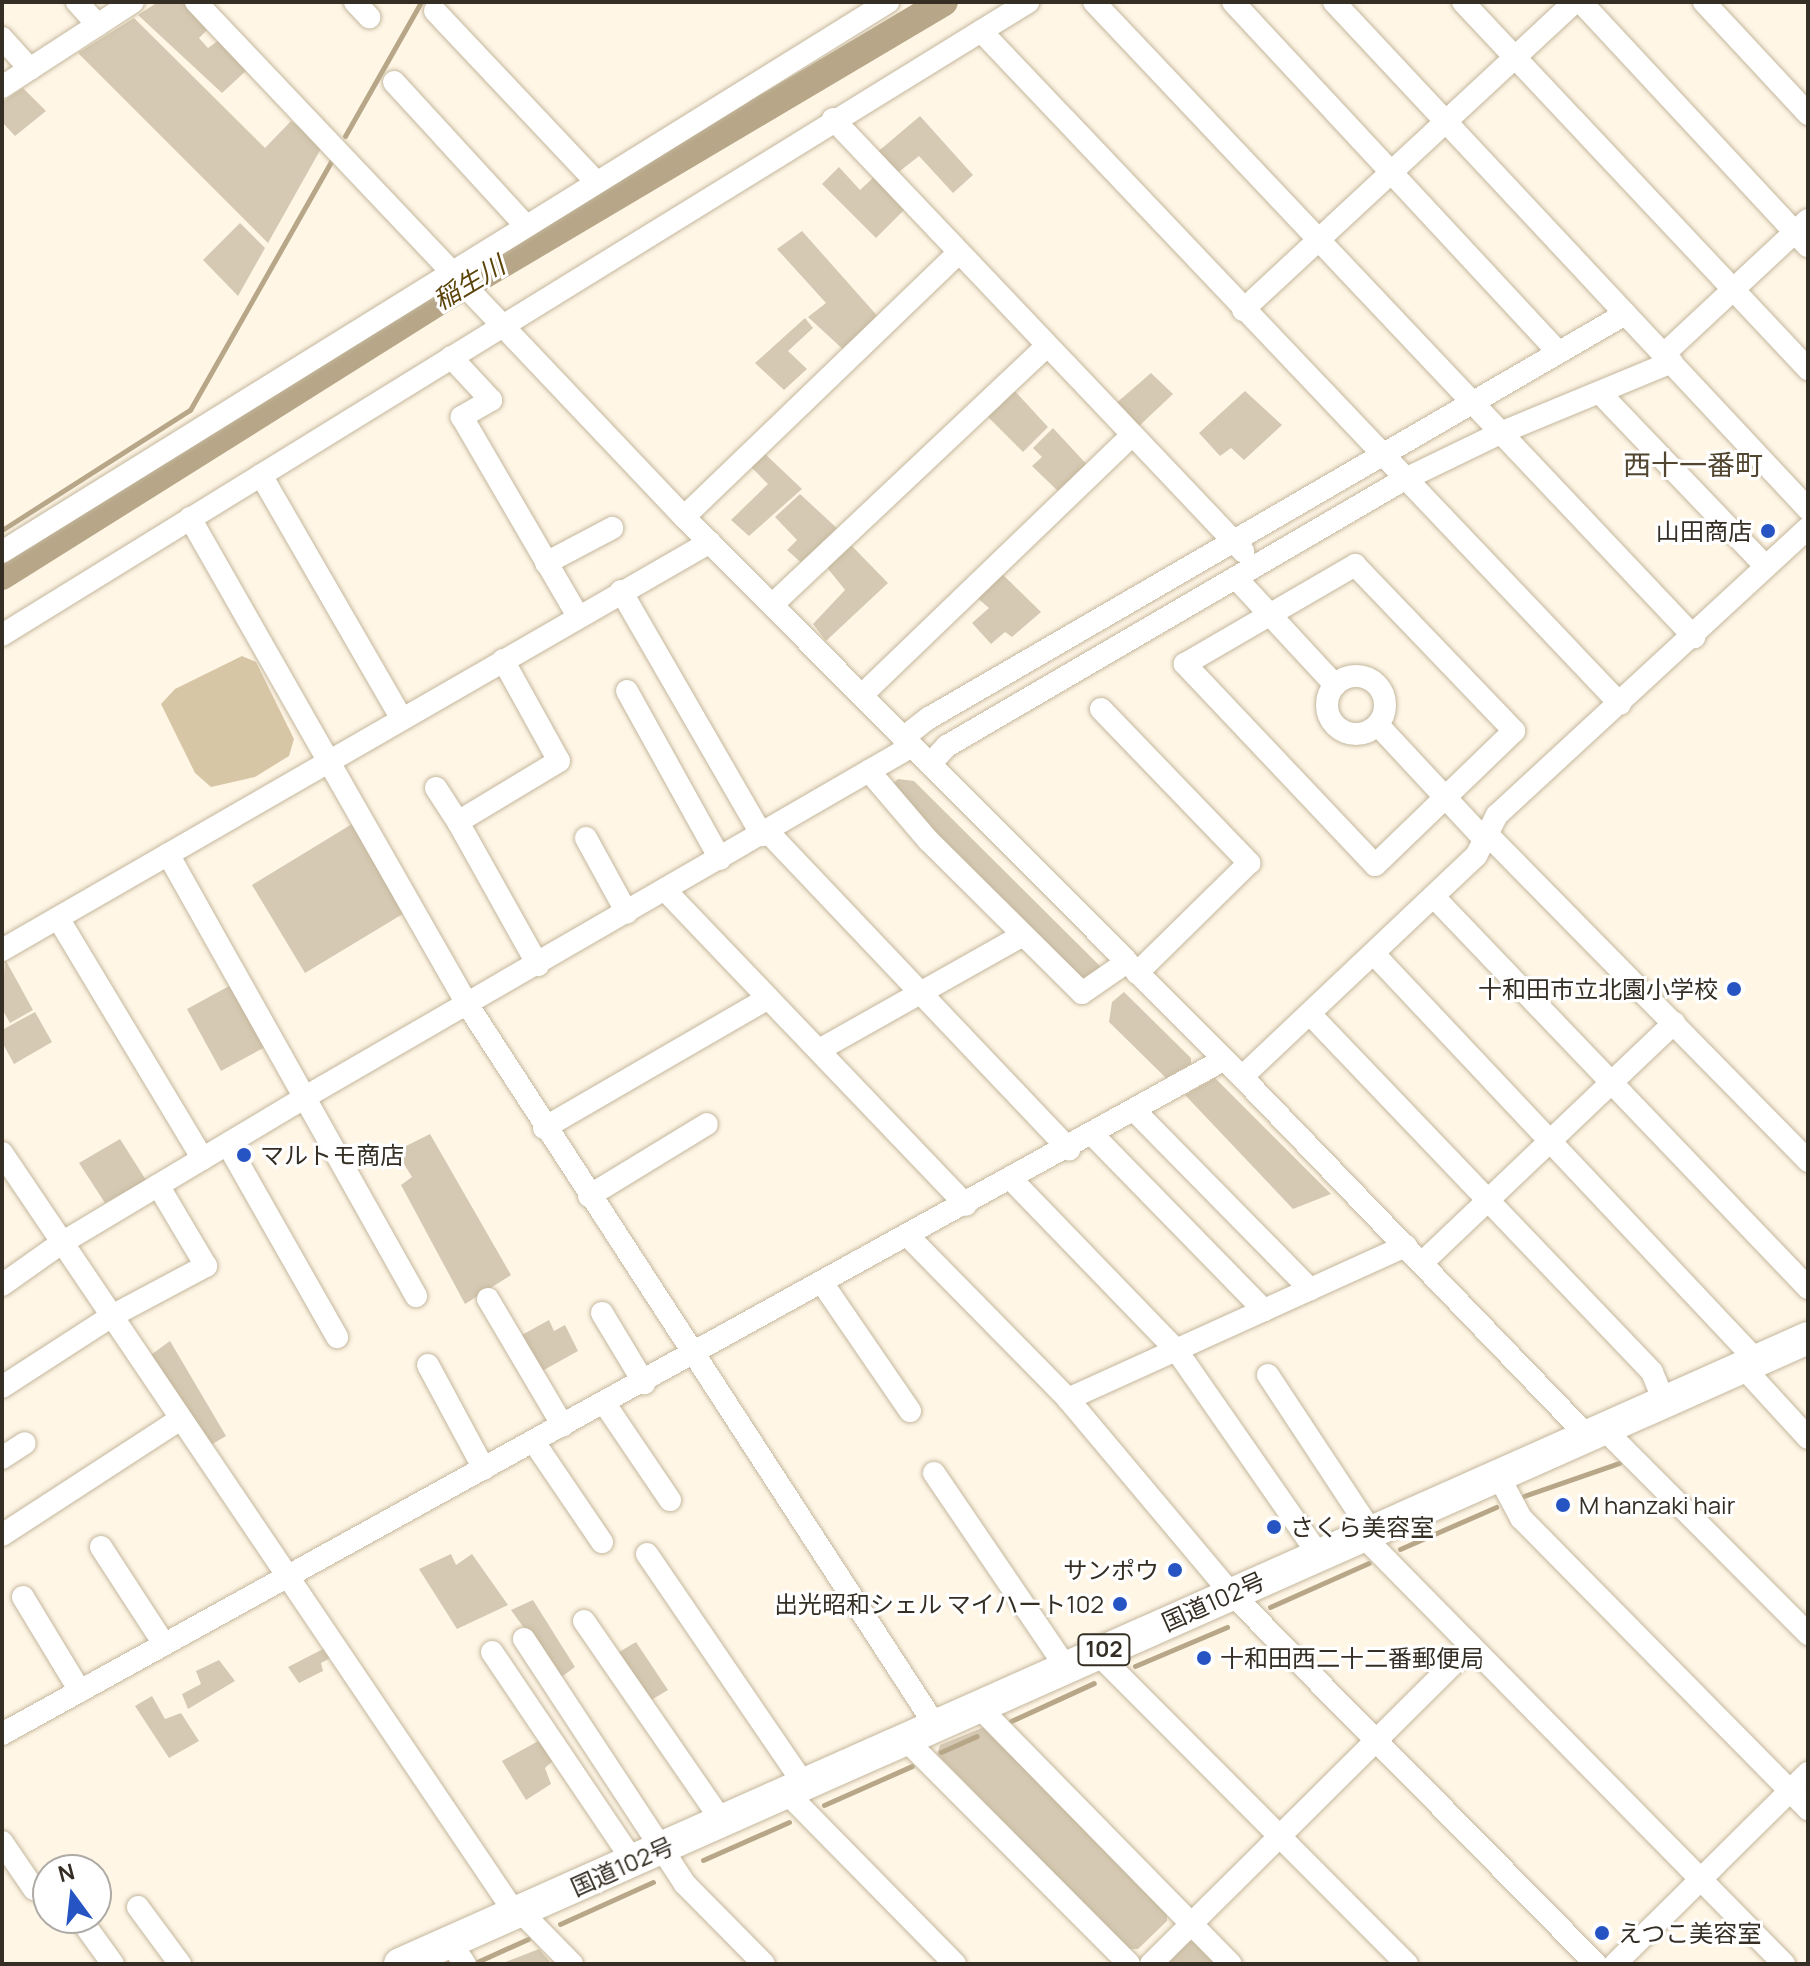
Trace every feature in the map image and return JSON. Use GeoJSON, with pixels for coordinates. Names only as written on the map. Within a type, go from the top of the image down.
{"type":"FeatureCollection","features":[{"type":"Feature","properties":{"kind":"highway","name":"国道102号"},"geometry":{"type":"LineString","coordinates":[[400,1964],[458,1953],[517,1912],[1808,1338]]}},
{"type":"Feature","properties":{"kind":"street"},"geometry":{"type":"LineString","coordinates":[[77,2],[98,25]]}},
{"type":"Feature","properties":{"kind":"street"},"geometry":{"type":"LineString","coordinates":[[2,87],[133,2]]}},
{"type":"Feature","properties":{"kind":"street"},"geometry":{"type":"LineString","coordinates":[[196,2],[457,273],[684,517],[1406,1246],[1595,1432],[1808,1634]]}},
{"type":"Feature","properties":{"kind":"street"},"geometry":{"type":"LineString","coordinates":[[2,552],[457,273],[524,224],[888,2]]}},
{"type":"Feature","properties":{"kind":"street"},"geometry":{"type":"LineString","coordinates":[[2,635],[833,119],[1028,2]]}},
{"type":"Feature","properties":{"kind":"street"},"geometry":{"type":"LineString","coordinates":[[1094,2],[1498,434],[1694,637]]}},
{"type":"Feature","properties":{"kind":"street"},"geometry":{"type":"LineString","coordinates":[[1233,2],[1558,352]]}},
{"type":"Feature","properties":{"kind":"street"},"geometry":{"type":"LineString","coordinates":[[1334,2],[1808,509]]}},
{"type":"Feature","properties":{"kind":"street"},"geometry":{"type":"LineString","coordinates":[[1463,2],[1808,369]]}},
{"type":"Feature","properties":{"kind":"street"},"geometry":{"type":"LineString","coordinates":[[1243,310],[1574,2]]}},
{"type":"Feature","properties":{"kind":"street"},"geometry":{"type":"LineString","coordinates":[[930,764],[947,746],[1403,480],[1498,434],[1600,393],[1667,359],[1734,290],[1804,233],[1581,2]]}},
{"type":"Feature","properties":{"kind":"street"},"geometry":{"type":"LineString","coordinates":[[1704,2],[1808,114]]}},
{"type":"Feature","properties":{"kind":"street"},"geometry":{"type":"LineString","coordinates":[[435,11],[595,181]]}},
{"type":"Feature","properties":{"kind":"street"},"geometry":{"type":"LineString","coordinates":[[981,31],[1403,480],[1620,704]]}},
{"type":"Feature","properties":{"kind":"street"},"geometry":{"type":"LineString","coordinates":[[2,38],[30,69]]}},
{"type":"Feature","properties":{"kind":"street"},"geometry":{"type":"LineString","coordinates":[[394,82],[524,224]]}},
{"type":"Feature","properties":{"kind":"street"},"geometry":{"type":"LineString","coordinates":[[833,119],[1045,348],[1257,566]]}},
{"type":"Feature","properties":{"kind":"street"},"geometry":{"type":"LineString","coordinates":[[684,517],[958,253]]}},
{"type":"Feature","properties":{"kind":"street"},"geometry":{"type":"LineString","coordinates":[[2,1285],[60,1244],[307,1096],[869,771],[908,742],[1234,541],[1625,314]]}},
{"type":"Feature","properties":{"kind":"street"},"geometry":{"type":"LineString","coordinates":[[772,605],[1045,348]]}},
{"type":"Feature","properties":{"kind":"street"},"geometry":{"type":"LineString","coordinates":[[451,357],[491,400],[462,417],[578,616]]}},
{"type":"Feature","properties":{"kind":"street"},"geometry":{"type":"LineString","coordinates":[[1600,393],[1766,567]]}},
{"type":"Feature","properties":{"kind":"street"},"geometry":{"type":"LineString","coordinates":[[862,695],[1132,435]]}},
{"type":"Feature","properties":{"kind":"street"},"geometry":{"type":"LineString","coordinates":[[261,475],[401,717]]}},
{"type":"Feature","properties":{"kind":"street"},"geometry":{"type":"LineString","coordinates":[[190,518],[467,1004],[544,1128],[935,1725]]}},
{"type":"Feature","properties":{"kind":"street"},"geometry":{"type":"LineString","coordinates":[[546,563],[612,528]]}},
{"type":"Feature","properties":{"kind":"street"},"geometry":{"type":"LineString","coordinates":[[1242,1077],[1476,856],[1497,815],[1694,637],[1808,528]]}},
{"type":"Feature","properties":{"kind":"street"},"geometry":{"type":"LineString","coordinates":[[2,950],[401,717],[710,542]]}},
{"type":"Feature","properties":{"kind":"street"},"geometry":{"type":"LineString","coordinates":[[1355,565],[1514,731],[1375,865],[1185,664],[1270,613],[1355,565]]}},
{"type":"Feature","properties":{"kind":"street"},"geometry":{"type":"LineString","coordinates":[[1236,578],[1335,685]]}},
{"type":"Feature","properties":{"kind":"street"},"geometry":{"type":"LineString","coordinates":[[621,591],[765,833],[1069,1149]]}},
{"type":"Feature","properties":{"kind":"street"},"geometry":{"type":"LineString","coordinates":[[458,822],[559,761],[503,660]]}},
{"type":"Feature","properties":{"kind":"street"},"geometry":{"type":"LineString","coordinates":[[1363,677],[1380,688],[1386,707],[1378,725],[1353,735],[1336,727],[1327,702],[1335,685],[1363,677]]}},
{"type":"Feature","properties":{"kind":"street"},"geometry":{"type":"LineString","coordinates":[[627,691],[720,859]]}},
{"type":"Feature","properties":{"kind":"street"},"geometry":{"type":"LineString","coordinates":[[869,771],[1021,936],[1082,993],[1132,968],[1249,863],[1101,709]]}},
{"type":"Feature","properties":{"kind":"street"},"geometry":{"type":"LineString","coordinates":[[1378,725],[1445,798],[1674,1023],[1808,1161]]}},
{"type":"Feature","properties":{"kind":"street"},"geometry":{"type":"LineString","coordinates":[[436,788],[538,965]]}},
{"type":"Feature","properties":{"kind":"street"},"geometry":{"type":"LineString","coordinates":[[586,838],[627,913]]}},
{"type":"Feature","properties":{"kind":"street"},"geometry":{"type":"LineString","coordinates":[[168,854],[307,1096],[416,1296]]}},
{"type":"Feature","properties":{"kind":"street"},"geometry":{"type":"LineString","coordinates":[[666,891],[966,1205]]}},
{"type":"Feature","properties":{"kind":"street"},"geometry":{"type":"LineString","coordinates":[[1434,897],[1808,1288]]}},
{"type":"Feature","properties":{"kind":"street"},"geometry":{"type":"LineString","coordinates":[[58,918],[203,1159]]}},
{"type":"Feature","properties":{"kind":"street"},"geometry":{"type":"LineString","coordinates":[[819,1050],[1021,936]]}},
{"type":"Feature","properties":{"kind":"street"},"geometry":{"type":"LineString","coordinates":[[1374,954],[1750,1364],[1808,1438]]}},
{"type":"Feature","properties":{"kind":"street"},"geometry":{"type":"LineString","coordinates":[[544,1128],[768,998]]}},
{"type":"Feature","properties":{"kind":"street"},"geometry":{"type":"LineString","coordinates":[[1310,1014],[1652,1372],[1664,1402]]}},
{"type":"Feature","properties":{"kind":"street"},"geometry":{"type":"LineString","coordinates":[[1423,1262],[1674,1023]]}},
{"type":"Feature","properties":{"kind":"street"},"geometry":{"type":"LineString","coordinates":[[2,1734],[1069,1149],[1223,1060]]}},
{"type":"Feature","properties":{"kind":"street"},"geometry":{"type":"LineString","coordinates":[[1135,1111],[1310,1289]]}},
{"type":"Feature","properties":{"kind":"street"},"geometry":{"type":"LineString","coordinates":[[589,1196],[707,1124]]}},
{"type":"Feature","properties":{"kind":"street"},"geometry":{"type":"LineString","coordinates":[[1093,1135],[1264,1310]]}},
{"type":"Feature","properties":{"kind":"street"},"geometry":{"type":"LineString","coordinates":[[228,1145],[337,1337]]}},
{"type":"Feature","properties":{"kind":"street"},"geometry":{"type":"LineString","coordinates":[[2,1153],[179,1420],[517,1912],[572,1964]]}},
{"type":"Feature","properties":{"kind":"street"},"geometry":{"type":"LineString","coordinates":[[1012,1180],[1177,1351],[1318,1554]]}},
{"type":"Feature","properties":{"kind":"street"},"geometry":{"type":"LineString","coordinates":[[2,1387],[110,1317],[206,1266],[158,1185]]}},
{"type":"Feature","properties":{"kind":"street"},"geometry":{"type":"LineString","coordinates":[[909,1237],[1068,1399],[1231,1593],[1596,1964]]}},
{"type":"Feature","properties":{"kind":"street"},"geometry":{"type":"LineString","coordinates":[[1068,1399],[1406,1246]]}},
{"type":"Feature","properties":{"kind":"street"},"geometry":{"type":"LineString","coordinates":[[823,1284],[910,1411]]}},
{"type":"Feature","properties":{"kind":"street"},"geometry":{"type":"LineString","coordinates":[[488,1299],[563,1426]]}},
{"type":"Feature","properties":{"kind":"street"},"geometry":{"type":"LineString","coordinates":[[602,1313],[644,1383]]}},
{"type":"Feature","properties":{"kind":"street"},"geometry":{"type":"LineString","coordinates":[[428,1365],[484,1469]]}},
{"type":"Feature","properties":{"kind":"street"},"geometry":{"type":"LineString","coordinates":[[1268,1375],[1366,1533],[1470,1647],[1784,1964]]}},
{"type":"Feature","properties":{"kind":"street"},"geometry":{"type":"LineString","coordinates":[[605,1404],[670,1500]]}},
{"type":"Feature","properties":{"kind":"street"},"geometry":{"type":"LineString","coordinates":[[2,1535],[179,1420]]}},
{"type":"Feature","properties":{"kind":"street"},"geometry":{"type":"LineString","coordinates":[[534,1442],[602,1542]]}},
{"type":"Feature","properties":{"kind":"street"},"geometry":{"type":"LineString","coordinates":[[2,1458],[25,1443]]}},
{"type":"Feature","properties":{"kind":"street"},"geometry":{"type":"LineString","coordinates":[[934,1473],[1066,1667]]}},
{"type":"Feature","properties":{"kind":"street"},"geometry":{"type":"LineString","coordinates":[[1498,1475],[1521,1518],[1808,1809]]}},
{"type":"Feature","properties":{"kind":"street"},"geometry":{"type":"LineString","coordinates":[[101,1547],[164,1644]]}},
{"type":"Feature","properties":{"kind":"street"},"geometry":{"type":"LineString","coordinates":[[647,1554],[795,1788],[955,1964]]}},
{"type":"Feature","properties":{"kind":"street"},"geometry":{"type":"LineString","coordinates":[[23,1597],[80,1691]]}},
{"type":"Feature","properties":{"kind":"street"},"geometry":{"type":"LineString","coordinates":[[584,1621],[722,1821]]}},
{"type":"Feature","properties":{"kind":"street"},"geometry":{"type":"LineString","coordinates":[[524,1639],[665,1847],[685,1884],[764,1964]]}},
{"type":"Feature","properties":{"kind":"street"},"geometry":{"type":"LineString","coordinates":[[1151,1964],[1470,1647]]}},
{"type":"Feature","properties":{"kind":"street"},"geometry":{"type":"LineString","coordinates":[[492,1652],[633,1861]]}},
{"type":"Feature","properties":{"kind":"street"},"geometry":{"type":"LineString","coordinates":[[1097,1653],[1407,1964]]}},
{"type":"Feature","properties":{"kind":"street"},"geometry":{"type":"LineString","coordinates":[[978,1706],[1231,1964]]}},
{"type":"Feature","properties":{"kind":"street"},"geometry":{"type":"LineString","coordinates":[[905,1739],[1129,1964]]}},
{"type":"Feature","properties":{"kind":"street"},"geometry":{"type":"LineString","coordinates":[[1615,1964],[1808,1773]]}},
{"type":"Feature","properties":{"kind":"street"},"geometry":{"type":"LineString","coordinates":[[2,1842],[32,1886]]}},
{"type":"Feature","properties":{"kind":"street"},"geometry":{"type":"LineString","coordinates":[[138,1907],[180,1964]]}},
{"type":"Feature","properties":{"kind":"street"},"geometry":{"type":"LineString","coordinates":[[91,1934],[113,1964]]}},
{"type":"Feature","properties":{"kind":"shaded area"},"geometry":{"type":"Polygon","coordinates":[[[158,2],[182,2],[210,27],[199,38],[208,48],[219,40],[248,69],[222,93],[138,15],[158,2]]]}},
{"type":"Feature","properties":{"kind":"shaded area"},"geometry":{"type":"Polygon","coordinates":[[[134,18],[265,148],[291,121],[323,145],[268,243],[78,53],[134,18]]]}},
{"type":"Feature","properties":{"kind":"shaded area"},"geometry":{"type":"Polygon","coordinates":[[[23,88],[46,111],[15,136],[2,122],[2,102],[23,88]]]}},
{"type":"Feature","properties":{"kind":"shaded area"},"geometry":{"type":"Polygon","coordinates":[[[920,116],[973,175],[953,193],[919,156],[895,175],[874,155],[920,116]]]}},
{"type":"Feature","properties":{"kind":"shaded area"},"geometry":{"type":"Polygon","coordinates":[[[839,167],[860,190],[875,176],[907,207],[876,238],[822,184],[839,167]]]}},
{"type":"Feature","properties":{"kind":"shaded area"},"geometry":{"type":"Polygon","coordinates":[[[240,223],[265,248],[238,296],[203,260],[240,223]]]}},
{"type":"Feature","properties":{"kind":"shaded area"},"geometry":{"type":"Polygon","coordinates":[[[802,231],[881,320],[847,353],[808,317],[826,303],[777,249],[802,231]]]}},
{"type":"Feature","properties":{"kind":"shaded area"},"geometry":{"type":"Polygon","coordinates":[[[805,318],[813,328],[788,351],[807,369],[784,390],[755,363],[805,318]]]}},
{"type":"Feature","properties":{"kind":"shaded area"},"geometry":{"type":"Polygon","coordinates":[[[1151,373],[1173,394],[1137,428],[1114,405],[1151,373]]]}},
{"type":"Feature","properties":{"kind":"shaded area"},"geometry":{"type":"Polygon","coordinates":[[[1013,389],[1048,427],[1023,452],[986,415],[1013,389]]]}},
{"type":"Feature","properties":{"kind":"shaded area"},"geometry":{"type":"Polygon","coordinates":[[[1245,391],[1282,425],[1244,460],[1231,448],[1220,456],[1199,433],[1245,391]]]}},
{"type":"Feature","properties":{"kind":"shaded area"},"geometry":{"type":"Polygon","coordinates":[[[1053,428],[1091,469],[1062,495],[1032,466],[1042,457],[1033,448],[1053,428]]]}},
{"type":"Feature","properties":{"kind":"shaded area"},"geometry":{"type":"Polygon","coordinates":[[[761,450],[802,489],[749,536],[731,520],[768,484],[748,464],[761,450]]]}},
{"type":"Feature","properties":{"kind":"shaded area"},"geometry":{"type":"Polygon","coordinates":[[[800,494],[841,532],[805,566],[787,550],[797,540],[775,517],[800,494]]]}},
{"type":"Feature","properties":{"kind":"shaded area"},"geometry":{"type":"Polygon","coordinates":[[[849,543],[888,583],[826,641],[813,624],[845,590],[825,565],[849,543]]]}},
{"type":"Feature","properties":{"kind":"shaded area"},"geometry":{"type":"Polygon","coordinates":[[[1000,572],[1041,612],[1012,637],[1005,632],[991,644],[972,623],[989,608],[975,596],[1000,572]]]}},
{"type":"Feature","properties":{"kind":"shaded area"},"geometry":{"type":"Polygon","coordinates":[[[242,656],[256,662],[294,739],[289,756],[255,777],[211,787],[195,773],[161,704],[175,689],[242,656]]]}},
{"type":"Feature","properties":{"kind":"shaded area"},"geometry":{"type":"Polygon","coordinates":[[[898,779],[914,781],[1103,969],[1081,981],[890,786],[898,779]]]}},
{"type":"Feature","properties":{"kind":"shaded area"},"geometry":{"type":"Polygon","coordinates":[[[352,824],[406,912],[305,973],[252,885],[352,824]]]}},
{"type":"Feature","properties":{"kind":"shaded area"},"geometry":{"type":"Polygon","coordinates":[[[5,959],[33,1010],[10,1023],[2,1009],[5,959]]]}},
{"type":"Feature","properties":{"kind":"shaded area"},"geometry":{"type":"Polygon","coordinates":[[[231,985],[265,1047],[221,1071],[187,1009],[231,985]]]}},
{"type":"Feature","properties":{"kind":"shaded area"},"geometry":{"type":"Polygon","coordinates":[[[1124,992],[1191,1058],[1191,1064],[1166,1078],[1109,1022],[1112,1002],[1124,992]]]}},
{"type":"Feature","properties":{"kind":"shaded area"},"geometry":{"type":"Polygon","coordinates":[[[35,1012],[52,1042],[14,1064],[2,1042],[2,1030],[35,1012]]]}},
{"type":"Feature","properties":{"kind":"shaded area"},"geometry":{"type":"Polygon","coordinates":[[[1215,1078],[1331,1194],[1293,1209],[1185,1095],[1215,1078]]]}},
{"type":"Feature","properties":{"kind":"shaded area"},"geometry":{"type":"Polygon","coordinates":[[[430,1134],[511,1275],[465,1304],[401,1185],[412,1177],[396,1151],[430,1134]]]}},
{"type":"Feature","properties":{"kind":"shaded area"},"geometry":{"type":"Polygon","coordinates":[[[120,1139],[146,1180],[105,1203],[79,1163],[120,1139]]]}},
{"type":"Feature","properties":{"kind":"shaded area"},"geometry":{"type":"Polygon","coordinates":[[[549,1320],[554,1331],[565,1325],[578,1351],[542,1371],[520,1336],[549,1320]]]}},
{"type":"Feature","properties":{"kind":"shaded area"},"geometry":{"type":"Polygon","coordinates":[[[170,1341],[226,1436],[209,1446],[148,1357],[170,1341]]]}},
{"type":"Feature","properties":{"kind":"shaded area"},"geometry":{"type":"Polygon","coordinates":[[[451,1554],[456,1565],[472,1554],[508,1605],[457,1629],[419,1569],[451,1554]]]}},
{"type":"Feature","properties":{"kind":"shaded area"},"geometry":{"type":"Polygon","coordinates":[[[533,1600],[575,1667],[560,1678],[511,1610],[533,1600]]]}},
{"type":"Feature","properties":{"kind":"shaded area"},"geometry":{"type":"Polygon","coordinates":[[[636,1642],[668,1690],[646,1703],[614,1655],[636,1642]]]}},
{"type":"Feature","properties":{"kind":"shaded area"},"geometry":{"type":"Polygon","coordinates":[[[325,1648],[332,1657],[321,1663],[323,1671],[299,1683],[288,1667],[325,1648]]]}},
{"type":"Feature","properties":{"kind":"shaded area"},"geometry":{"type":"Polygon","coordinates":[[[219,1660],[235,1681],[188,1709],[182,1694],[201,1684],[196,1671],[219,1660]]]}},
{"type":"Feature","properties":{"kind":"shaded area"},"geometry":{"type":"Polygon","coordinates":[[[152,1696],[165,1719],[181,1713],[199,1741],[169,1758],[135,1706],[152,1696]]]}},
{"type":"Feature","properties":{"kind":"shaded area"},"geometry":{"type":"Polygon","coordinates":[[[984,1727],[1167,1912],[1167,1921],[1138,1949],[1129,1949],[937,1754],[940,1745],[984,1727]]]}},
{"type":"Feature","properties":{"kind":"shaded area"},"geometry":{"type":"Polygon","coordinates":[[[542,1739],[555,1759],[545,1768],[551,1784],[526,1800],[502,1761],[542,1739]]]}},
{"type":"Feature","properties":{"kind":"shaded area"},"geometry":{"type":"Polygon","coordinates":[[[1196,1941],[1218,1964],[1166,1964],[1188,1942],[1196,1941]]]}},
{"type":"Feature","properties":{"kind":"shaded area"},"geometry":{"type":"Polygon","coordinates":[[[539,1949],[552,1964],[500,1964],[539,1949]]]}},
{"type":"Feature","properties":{"kind":"waterway"},"geometry":{"type":"LineString","coordinates":[[345,136],[421,2]]}},
{"type":"Feature","properties":{"kind":"waterway","name":"稲生川"},"geometry":{"type":"LineString","coordinates":[[2,576],[438,302],[944,2]]}},
{"type":"Feature","properties":{"kind":"waterway"},"geometry":{"type":"LineString","coordinates":[[2,530],[190,410],[333,158]]}},
{"type":"Feature","properties":{"kind":"waterway"},"geometry":{"type":"LineString","coordinates":[[1524,1496],[1619,1463]]}},
{"type":"Feature","properties":{"kind":"waterway"},"geometry":{"type":"LineString","coordinates":[[1400,1549],[1496,1507]]}},
{"type":"Feature","properties":{"kind":"waterway"},"geometry":{"type":"LineString","coordinates":[[1270,1607],[1369,1563]]}},
{"type":"Feature","properties":{"kind":"waterway"},"geometry":{"type":"LineString","coordinates":[[1135,1666],[1227,1627]]}},
{"type":"Feature","properties":{"kind":"waterway"},"geometry":{"type":"LineString","coordinates":[[1011,1721],[1094,1683]]}},
{"type":"Feature","properties":{"kind":"waterway"},"geometry":{"type":"LineString","coordinates":[[941,1752],[977,1736]]}},
{"type":"Feature","properties":{"kind":"waterway"},"geometry":{"type":"LineString","coordinates":[[824,1805],[912,1766]]}},
{"type":"Feature","properties":{"kind":"waterway"},"geometry":{"type":"LineString","coordinates":[[703,1860],[789,1822]]}},
{"type":"Feature","properties":{"kind":"waterway"},"geometry":{"type":"LineString","coordinates":[[560,1924],[653,1882]]}},
{"type":"Feature","properties":{"kind":"waterway"},"geometry":{"type":"LineString","coordinates":[[477,1962],[528,1939]]}},
{"type":"Feature","properties":{"kind":"place","name":"山田商店"},"geometry":{"type":"Point","coordinates":[1768,531]}},
{"type":"Feature","properties":{"kind":"place","name":"十和田市立北園小学校"},"geometry":{"type":"Point","coordinates":[1734,989]}},
{"type":"Feature","properties":{"kind":"place","name":"マルトモ商店"},"geometry":{"type":"Point","coordinates":[244,1155]}},
{"type":"Feature","properties":{"kind":"place","name":"M hanzaki hair"},"geometry":{"type":"Point","coordinates":[1563,1505]}},
{"type":"Feature","properties":{"kind":"place","name":"さくら美容室"},"geometry":{"type":"Point","coordinates":[1274,1527]}},
{"type":"Feature","properties":{"kind":"place","name":"サンポウ"},"geometry":{"type":"Point","coordinates":[1175,1570]}},
{"type":"Feature","properties":{"kind":"place","name":"出光昭和シェル マイハート102"},"geometry":{"type":"Point","coordinates":[1120,1604]}},
{"type":"Feature","properties":{"kind":"place","name":"十和田西二十二番郵便局"},"geometry":{"type":"Point","coordinates":[1204,1658]}},
{"type":"Feature","properties":{"kind":"place","name":"えつこ美容室"},"geometry":{"type":"Point","coordinates":[1602,1933]}},
{"type":"Feature","properties":{"kind":"district","name":"西十一番町"},"geometry":{"type":"Point","coordinates":[1693,464]}}]}
